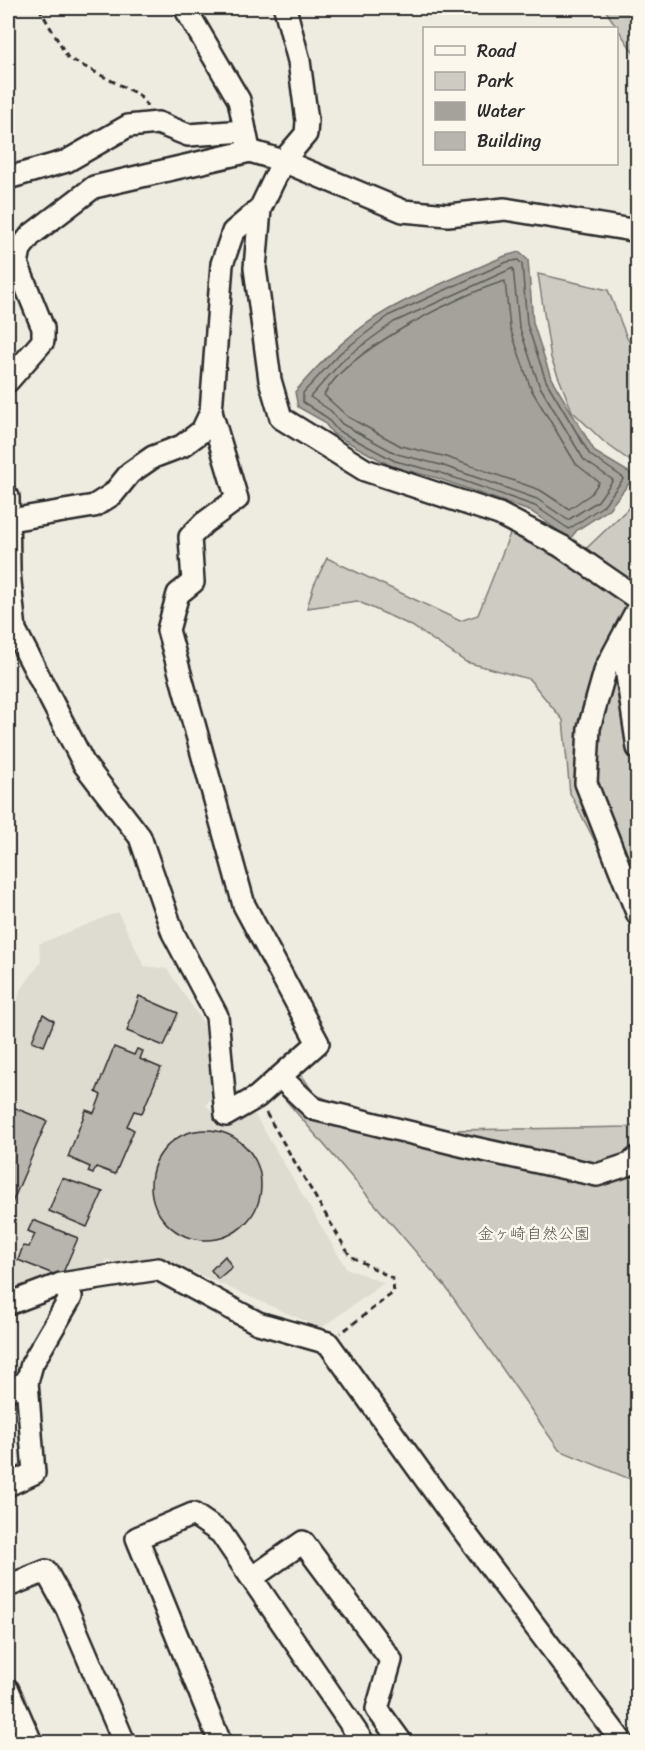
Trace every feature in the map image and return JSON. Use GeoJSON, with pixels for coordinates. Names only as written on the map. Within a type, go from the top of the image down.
{"type":"FeatureCollection","features":[{"type":"Feature","properties":{"kind":"street"},"geometry":{"type":"LineString","coordinates":[[185,8],[239,100],[247,141]]}},
{"type":"Feature","properties":{"kind":"street"},"geometry":{"type":"LineString","coordinates":[[285,8],[299,62],[307,121],[306,134],[283,161],[260,208],[255,268],[270,380],[281,418],[365,470],[498,514],[561,546],[638,599]]}},
{"type":"Feature","properties":{"kind":"street"},"geometry":{"type":"LineString","coordinates":[[8,178],[67,162],[128,126],[158,123],[188,135],[247,141],[283,161],[403,212],[448,215],[505,208],[638,231]]}},
{"type":"Feature","properties":{"kind":"street"},"geometry":{"type":"LineString","coordinates":[[8,381],[43,341],[43,328],[17,264],[20,249],[31,235],[94,187],[247,141]]}},
{"type":"Feature","properties":{"kind":"street"},"geometry":{"type":"LineString","coordinates":[[8,497],[11,632],[84,764],[140,837],[173,933],[217,1016],[226,1115],[257,1097],[318,1043],[244,904],[168,630],[178,594],[193,582],[190,537],[204,523],[237,499],[211,412],[222,264],[233,232],[260,208]]}},
{"type":"Feature","properties":{"kind":"street"},"geometry":{"type":"LineString","coordinates":[[10,520],[94,506],[113,494],[130,473],[153,457],[182,446],[202,431],[211,412]]}},
{"type":"Feature","properties":{"kind":"street"},"geometry":{"type":"LineString","coordinates":[[638,610],[624,655],[638,748]]}},
{"type":"Feature","properties":{"kind":"street"},"geometry":{"type":"LineString","coordinates":[[638,610],[606,668],[590,728],[586,783],[638,915]]}},
{"type":"Feature","properties":{"kind":"street"},"geometry":{"type":"LineString","coordinates":[[280,1077],[314,1109],[465,1146],[597,1174],[630,1164],[638,1157]]}},
{"type":"Feature","properties":{"kind":"street"},"geometry":{"type":"LineString","coordinates":[[8,1304],[61,1284],[158,1269],[258,1323],[328,1343],[447,1509],[622,1743]]}},
{"type":"Feature","properties":{"kind":"street"},"geometry":{"type":"LineString","coordinates":[[8,1485],[34,1473],[27,1382],[32,1364],[70,1296],[61,1284]]}},
{"type":"Feature","properties":{"kind":"street"},"geometry":{"type":"LineString","coordinates":[[8,1390],[27,1382]]}},
{"type":"Feature","properties":{"kind":"street"},"geometry":{"type":"LineString","coordinates":[[220,1743],[137,1538],[193,1514],[221,1533],[363,1743]]}},
{"type":"Feature","properties":{"kind":"street"},"geometry":{"type":"LineString","coordinates":[[252,1578],[303,1542],[391,1660],[377,1708],[401,1743]]}},
{"type":"Feature","properties":{"kind":"street"},"geometry":{"type":"LineString","coordinates":[[8,1586],[46,1571],[67,1609],[124,1743]]}},
{"type":"Feature","properties":{"kind":"street"},"geometry":{"type":"LineString","coordinates":[[8,1690],[30,1743]]}},
{"type":"Feature","properties":{"kind":"path"},"geometry":{"type":"LineString","coordinates":[[39,8],[68,58],[139,95],[158,123]]}},
{"type":"Feature","properties":{"kind":"path"},"geometry":{"type":"LineString","coordinates":[[257,1097],[350,1256],[392,1278],[394,1292],[328,1343]]}},
{"type":"Feature","properties":{"kind":"shaded area"},"geometry":{"type":"Polygon","coordinates":[[[118,912],[144,966],[167,969],[204,1024],[217,1091],[206,1105],[227,1126],[252,1110],[346,1268],[384,1283],[321,1328],[155,1255],[126,1267],[107,1259],[104,1265],[65,1273],[8,1295],[8,1037],[20,991],[41,962],[39,944],[118,912]]]}},
{"type":"Feature","properties":{"kind":"green space"},"geometry":{"type":"Polygon","coordinates":[[[604,8],[637,8],[637,58],[618,27],[604,8]]]}},
{"type":"Feature","properties":{"kind":"green space"},"geometry":{"type":"Polygon","coordinates":[[[538,274],[608,290],[627,338],[637,353],[637,466],[604,442],[572,411],[551,358],[538,274]]]}},
{"type":"Feature","properties":{"kind":"green space"},"geometry":{"type":"Polygon","coordinates":[[[637,500],[637,935],[604,859],[570,793],[563,720],[529,679],[466,662],[412,626],[357,601],[307,608],[314,585],[327,558],[460,621],[478,615],[511,531],[569,565],[637,500]]]}},
{"type":"Feature","properties":{"kind":"green space","name":"金ヶ崎自然公園"},"geometry":{"type":"Polygon","coordinates":[[[301,1074],[314,1094],[343,1106],[451,1130],[631,1127],[637,1121],[637,1482],[559,1450],[445,1286],[278,1091],[301,1074]]]}},
{"type":"Feature","properties":{"kind":"water"},"geometry":{"type":"Polygon","coordinates":[[[519,252],[528,260],[533,323],[551,378],[595,452],[635,476],[608,510],[577,530],[570,539],[532,512],[437,478],[393,467],[333,434],[323,421],[298,407],[295,392],[338,347],[375,318],[431,288],[519,252]]]}},
{"type":"Feature","properties":{"kind":"building"},"geometry":{"type":"Polygon","coordinates":[[[139,996],[178,1013],[164,1046],[127,1031],[139,996]]]}},
{"type":"Feature","properties":{"kind":"building"},"geometry":{"type":"Polygon","coordinates":[[[43,1014],[54,1021],[44,1046],[32,1041],[43,1014]]]}},
{"type":"Feature","properties":{"kind":"building"},"geometry":{"type":"Polygon","coordinates":[[[114,1047],[134,1055],[137,1049],[143,1051],[140,1059],[161,1068],[142,1113],[134,1111],[127,1126],[134,1130],[115,1174],[96,1167],[93,1174],[88,1172],[90,1167],[68,1157],[86,1110],[94,1113],[101,1095],[96,1092],[114,1047]]]}},
{"type":"Feature","properties":{"kind":"building"},"geometry":{"type":"Polygon","coordinates":[[[8,1105],[47,1121],[9,1210],[8,1210],[8,1105]]]}},
{"type":"Feature","properties":{"kind":"building"},"geometry":{"type":"Polygon","coordinates":[[[206,1130],[227,1134],[245,1146],[257,1164],[261,1185],[257,1206],[245,1224],[227,1236],[206,1240],[185,1236],[167,1224],[155,1206],[151,1185],[155,1164],[167,1146],[185,1134],[206,1130]]]}},
{"type":"Feature","properties":{"kind":"building"},"geometry":{"type":"Polygon","coordinates":[[[62,1178],[103,1192],[87,1227],[49,1211],[62,1178]]]}},
{"type":"Feature","properties":{"kind":"building"},"geometry":{"type":"Polygon","coordinates":[[[33,1220],[78,1238],[61,1277],[18,1260],[23,1246],[29,1247],[35,1234],[28,1231],[33,1220]]]}},
{"type":"Feature","properties":{"kind":"building"},"geometry":{"type":"Polygon","coordinates":[[[225,1256],[232,1267],[218,1279],[211,1270],[225,1256]]]}}]}
